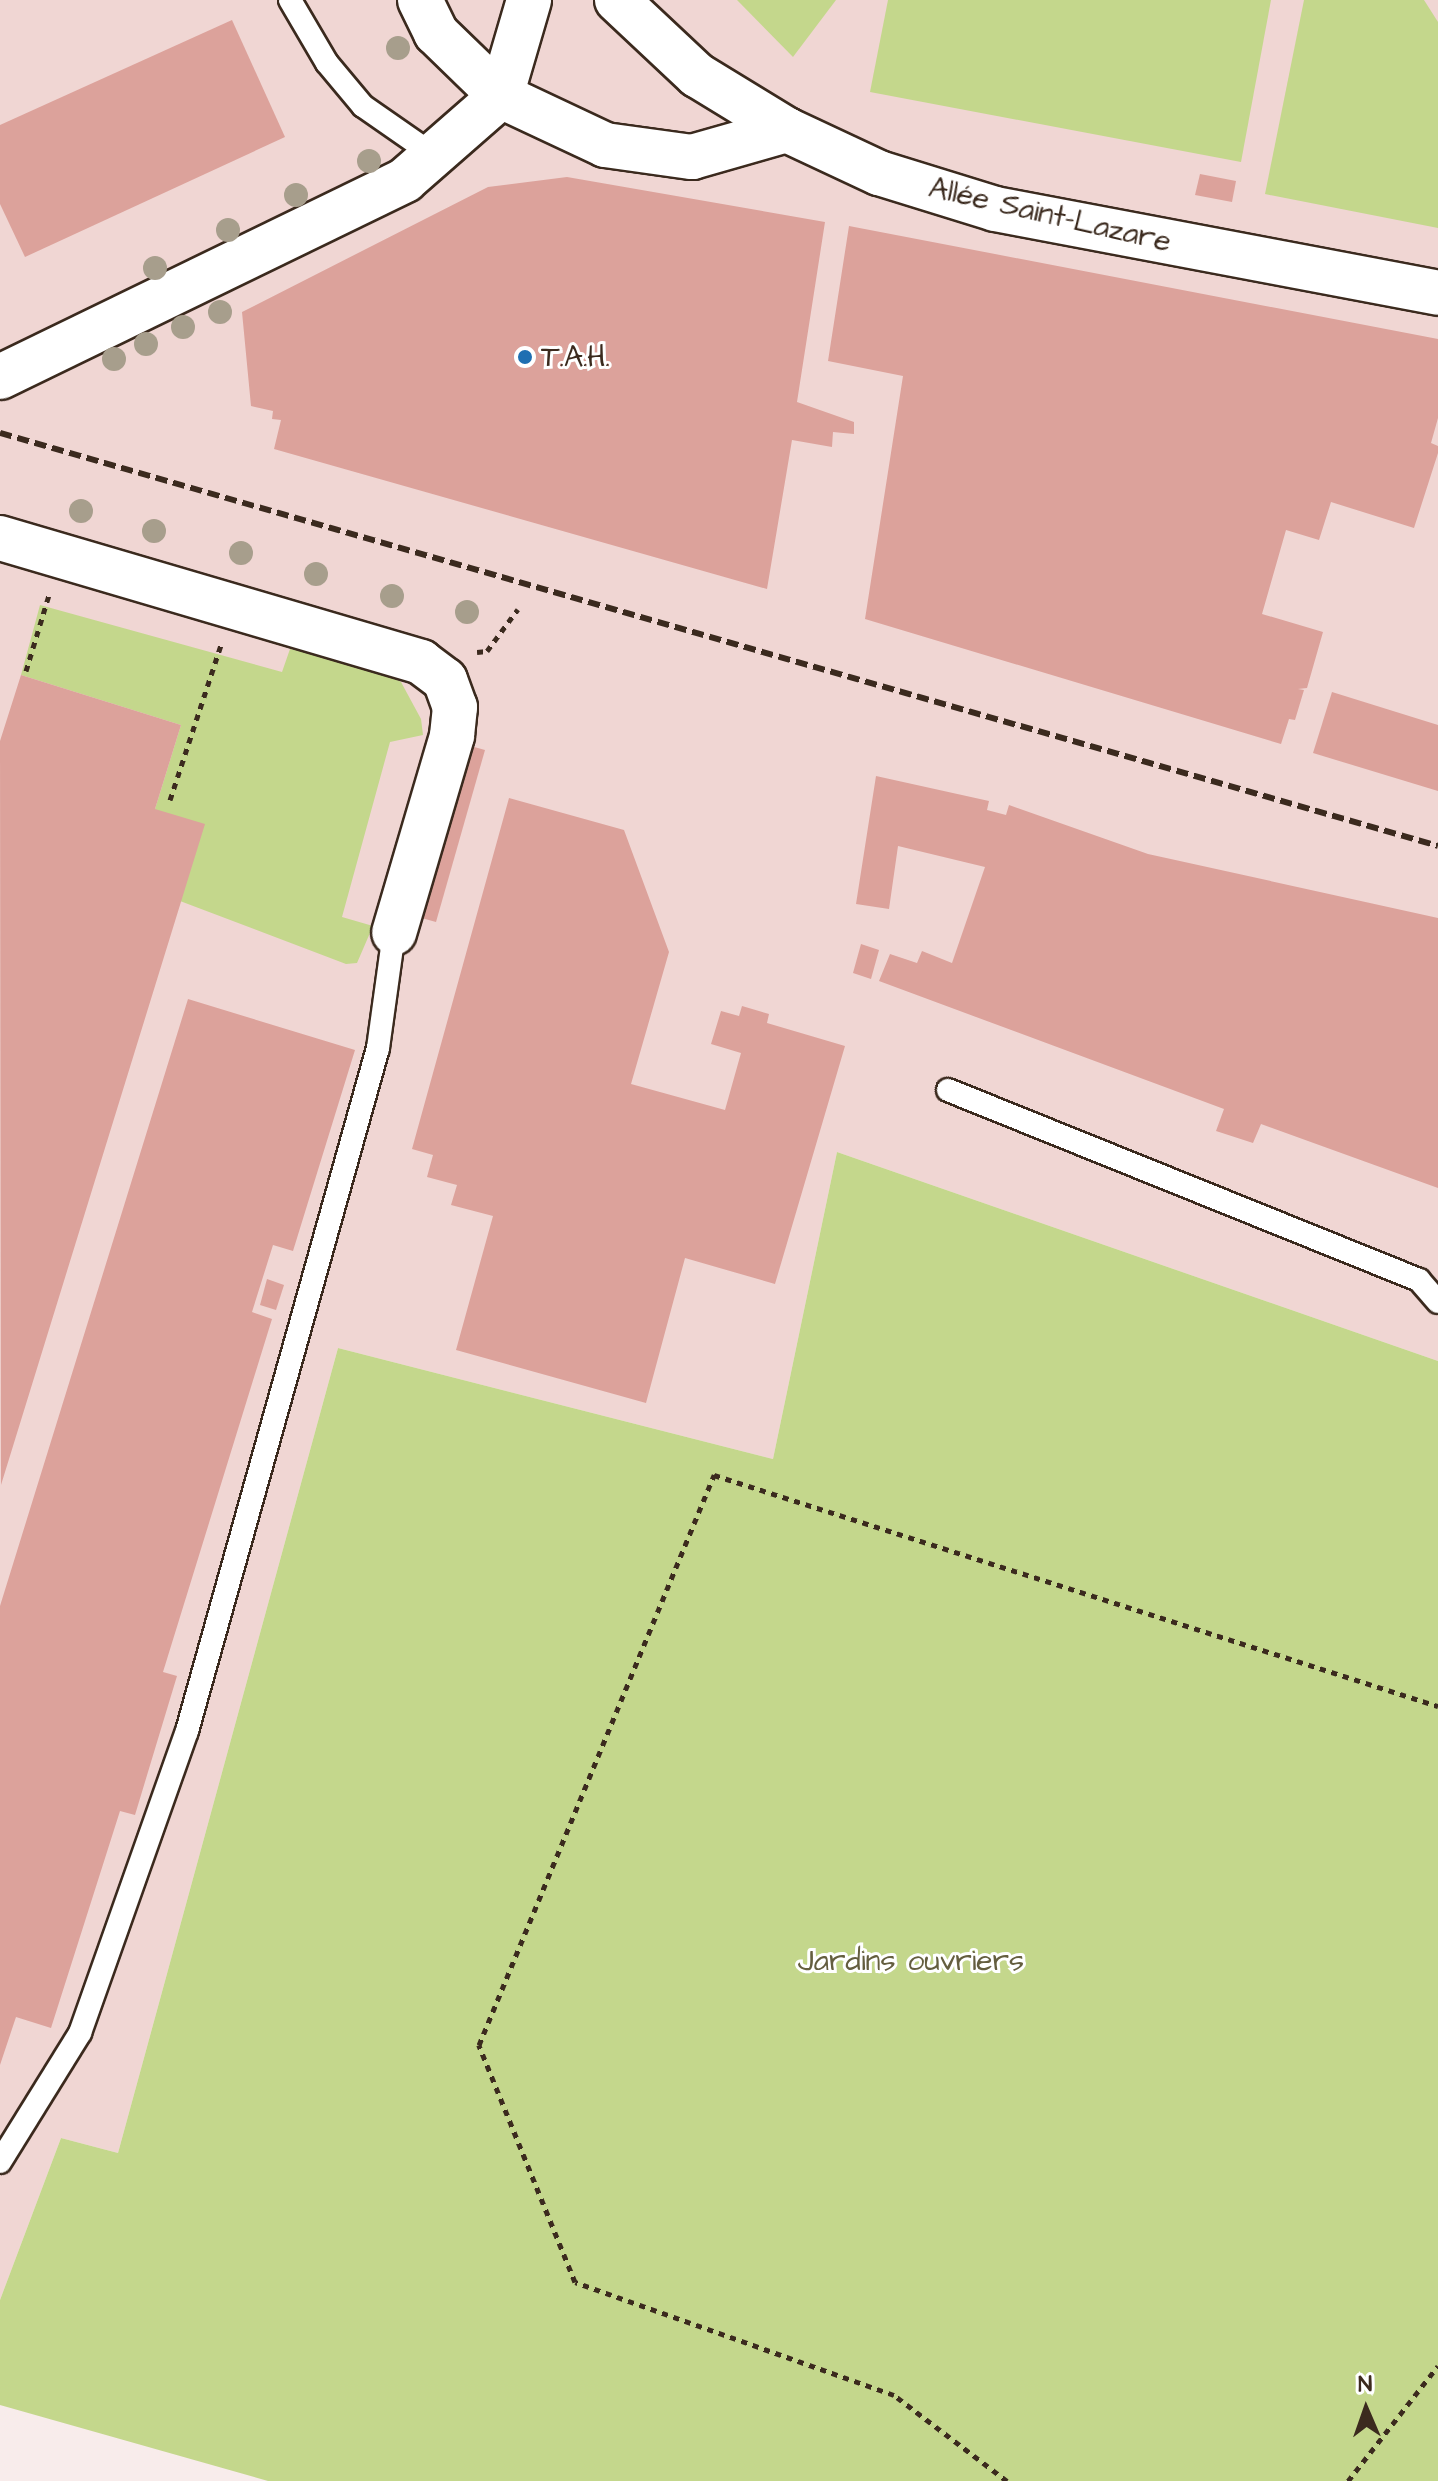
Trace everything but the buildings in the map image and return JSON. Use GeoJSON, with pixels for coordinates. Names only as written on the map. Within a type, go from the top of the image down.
{"type":"FeatureCollection","features":[{"type":"Feature","properties":{"kind":"street"},"geometry":{"type":"LineString","coordinates":[[420,0],[436,33],[501,96],[605,145],[692,157],[787,130]]}},
{"type":"Feature","properties":{"kind":"street"},"geometry":{"type":"LineString","coordinates":[[0,377],[348,212],[405,180],[501,96],[529,0]]}},
{"type":"Feature","properties":{"kind":"street","name":"Allée Saint-Lazare"},"geometry":{"type":"LineString","coordinates":[[617,0],[697,75],[787,130],[879,173],[995,209],[1438,293]]}},
{"type":"Feature","properties":{"kind":"street"},"geometry":{"type":"LineString","coordinates":[[0,538],[421,662],[445,680],[455,707],[452,736],[394,933]]}},
{"type":"Feature","properties":{"kind":"lane"},"geometry":{"type":"LineString","coordinates":[[290,0],[327,63],[363,106],[435,156]]}},
{"type":"Feature","properties":{"kind":"lane"},"geometry":{"type":"LineString","coordinates":[[0,2162],[80,2033],[187,1731],[378,1048],[394,933]]}},
{"type":"Feature","properties":{"kind":"lane"},"geometry":{"type":"LineString","coordinates":[[948,1090],[1419,1280],[1438,1302]]}},
{"type":"Feature","properties":{"kind":"path"},"geometry":{"type":"LineString","coordinates":[[26,671],[59,555]]}},
{"type":"Feature","properties":{"kind":"path"},"geometry":{"type":"LineString","coordinates":[[170,800],[232,606]]}},
{"type":"Feature","properties":{"kind":"path"},"geometry":{"type":"LineString","coordinates":[[1007,2481],[894,2395],[575,2282],[479,2045],[714,1475],[1438,1706]]}},
{"type":"Feature","properties":{"kind":"path"},"geometry":{"type":"LineString","coordinates":[[1348,2481],[1438,2366]]}},
{"type":"Feature","properties":{"kind":"shaded area"},"geometry":{"type":"Polygon","coordinates":[[[0,0],[1438,0],[1438,1361],[837,1152],[773,1459],[338,1348],[118,2153],[61,2138],[0,2300],[0,0]]]}},
{"type":"Feature","properties":{"kind":"green space"},"geometry":{"type":"Polygon","coordinates":[[[737,0],[836,0],[793,57],[737,0]]]}},
{"type":"Feature","properties":{"kind":"green space"},"geometry":{"type":"Polygon","coordinates":[[[888,0],[1271,0],[1241,162],[870,92],[888,0]]]}},
{"type":"Feature","properties":{"kind":"green space"},"geometry":{"type":"Polygon","coordinates":[[[1304,0],[1424,0],[1438,22],[1438,228],[1265,194],[1304,0]]]}},
{"type":"Feature","properties":{"kind":"green space"},"geometry":{"type":"Polygon","coordinates":[[[40,605],[282,672],[290,649],[306,652],[307,645],[370,665],[401,682],[421,719],[423,735],[390,742],[342,917],[373,926],[357,963],[346,964],[180,901],[155,809],[181,725],[21,675],[40,605]]]}},
{"type":"Feature","properties":{"kind":"green space","name":"Jardins ouvriers"},"geometry":{"type":"Polygon","coordinates":[[[837,1152],[1438,1361],[1438,2481],[268,2481],[0,2405],[0,2300],[61,2138],[118,2153],[338,1348],[773,1459],[837,1152]]]}},
{"type":"Feature","properties":{"kind":"railway"},"geometry":{"type":"LineString","coordinates":[[0,433],[1438,846]]}},
{"type":"Feature","properties":{"kind":"place","name":"T.A.H."},"geometry":{"type":"Point","coordinates":[525,357]}}]}
